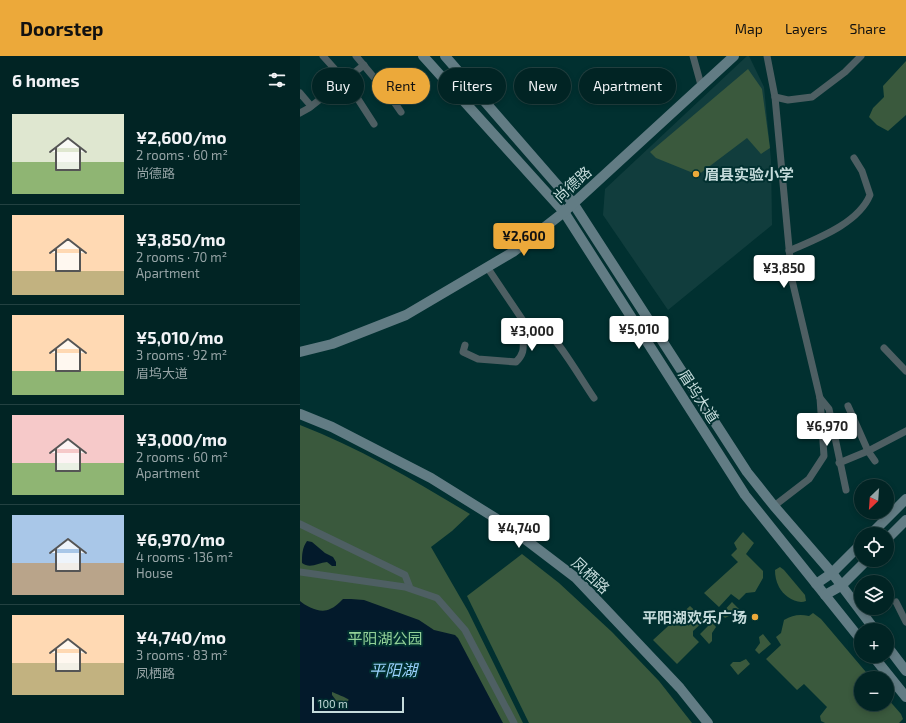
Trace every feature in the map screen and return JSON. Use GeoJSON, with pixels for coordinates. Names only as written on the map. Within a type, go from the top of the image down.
{"type":"FeatureCollection","features":[{"type":"Feature","properties":{"kind":"main road","name":"眉坞大道"},"geometry":{"type":"LineString","coordinates":[[423,56],[564,212],[745,495],[854,631]]}},
{"type":"Feature","properties":{"kind":"main road","name":"眉坞大道"},"geometry":{"type":"LineString","coordinates":[[445,56],[574,203],[747,472],[774,506],[832,573],[870,623]]}},
{"type":"Feature","properties":{"kind":"main road","name":"尚德路"},"geometry":{"type":"LineString","coordinates":[[300,352],[332,344],[406,315],[513,252],[564,212],[734,56]]}},
{"type":"Feature","properties":{"kind":"main road","name":"凤栖路"},"geometry":{"type":"LineString","coordinates":[[300,414],[332,427],[431,478],[505,524],[576,578],[675,683],[708,723]]}},
{"type":"Feature","properties":{"kind":"main road"},"geometry":{"type":"LineString","coordinates":[[878,527],[906,499]]}},
{"type":"Feature","properties":{"kind":"main road"},"geometry":{"type":"LineString","coordinates":[[894,532],[906,520]]}},
{"type":"Feature","properties":{"kind":"main road"},"geometry":{"type":"LineString","coordinates":[[816,584],[832,573],[854,551]]}},
{"type":"Feature","properties":{"kind":"main road"},"geometry":{"type":"LineString","coordinates":[[825,595],[841,586],[860,567]]}},
{"type":"Feature","properties":{"kind":"main road"},"geometry":{"type":"LineString","coordinates":[[894,655],[906,671]]}},
{"type":"Feature","properties":{"kind":"main road"},"geometry":{"type":"LineString","coordinates":[[879,663],[906,697]]}},
{"type":"Feature","properties":{"kind":"street"},"geometry":{"type":"LineString","coordinates":[[323,56],[334,68]]}},
{"type":"Feature","properties":{"kind":"street"},"geometry":{"type":"LineString","coordinates":[[356,56],[392,98],[401,112]]}},
{"type":"Feature","properties":{"kind":"street"},"geometry":{"type":"LineString","coordinates":[[693,56],[701,85]]}},
{"type":"Feature","properties":{"kind":"street"},"geometry":{"type":"LineString","coordinates":[[767,56],[775,97],[792,280],[820,398],[824,456],[809,479],[774,506]]}},
{"type":"Feature","properties":{"kind":"street"},"geometry":{"type":"LineString","coordinates":[[775,97],[788,100],[812,97],[845,72],[861,56]]}},
{"type":"Feature","properties":{"kind":"street"},"geometry":{"type":"LineString","coordinates":[[360,68],[364,65]]}},
{"type":"Feature","properties":{"kind":"street"},"geometry":{"type":"LineString","coordinates":[[300,93],[311,106]]}},
{"type":"Feature","properties":{"kind":"street"},"geometry":{"type":"LineString","coordinates":[[300,113],[314,104]]}},
{"type":"Feature","properties":{"kind":"street"},"geometry":{"type":"LineString","coordinates":[[361,104],[374,124]]}},
{"type":"Feature","properties":{"kind":"street"},"geometry":{"type":"LineString","coordinates":[[789,251],[822,237],[848,223],[868,201],[870,195],[862,171],[854,158]]}},
{"type":"Feature","properties":{"kind":"street"},"geometry":{"type":"LineString","coordinates":[[487,267],[526,325]]}},
{"type":"Feature","properties":{"kind":"street"},"geometry":{"type":"LineString","coordinates":[[465,345],[463,352],[478,359],[516,362],[521,357],[524,347],[522,332],[526,325]]}},
{"type":"Feature","properties":{"kind":"street"},"geometry":{"type":"LineString","coordinates":[[526,325],[536,325],[546,330],[558,344],[594,398]]}},
{"type":"Feature","properties":{"kind":"street"},"geometry":{"type":"LineString","coordinates":[[884,348],[906,371]]}},
{"type":"Feature","properties":{"kind":"street"},"geometry":{"type":"LineString","coordinates":[[820,398],[829,408],[839,463],[846,490]]}},
{"type":"Feature","properties":{"kind":"street"},"geometry":{"type":"LineString","coordinates":[[848,406],[868,451],[875,461]]}},
{"type":"Feature","properties":{"kind":"street"},"geometry":{"type":"LineString","coordinates":[[839,463],[868,451],[906,431]]}},
{"type":"Feature","properties":{"kind":"street"},"geometry":{"type":"LineString","coordinates":[[300,524],[404,575],[410,588]]}},
{"type":"Feature","properties":{"kind":"street"},"geometry":{"type":"LineString","coordinates":[[300,572],[405,587],[437,598],[465,630],[514,723]]}},
{"type":"Feature","properties":{"kind":"street"},"geometry":{"type":"LineString","coordinates":[[896,602],[906,622]]}},
{"type":"Feature","properties":{"kind":"shaded area","name":"眉县实验小学"},"geometry":{"type":"Polygon","coordinates":[[[747,56],[749,56],[764,87],[771,160],[772,225],[668,310],[603,215],[605,189],[747,56]]]}},
{"type":"Feature","properties":{"kind":"green space"},"geometry":{"type":"Polygon","coordinates":[[[906,61],[906,115],[888,131],[877,125],[869,117],[873,108],[884,97],[883,86],[906,61]]]}},
{"type":"Feature","properties":{"kind":"green space"},"geometry":{"type":"Polygon","coordinates":[[[748,69],[762,89],[770,148],[761,154],[747,138],[698,175],[656,158],[650,152],[748,69]]]}},
{"type":"Feature","properties":{"kind":"green space","name":"平阳湖公园"},"geometry":{"type":"Polygon","coordinates":[[[300,425],[366,455],[408,477],[470,514],[452,531],[431,547],[468,611],[523,723],[300,723],[300,425]]]}},
{"type":"Feature","properties":{"kind":"green space"},"geometry":{"type":"Polygon","coordinates":[[[743,532],[754,543],[746,554],[763,571],[763,578],[755,592],[746,593],[739,600],[731,594],[719,607],[704,593],[738,562],[731,555],[737,549],[734,543],[743,532]]]}},
{"type":"Feature","properties":{"kind":"green space"},"geometry":{"type":"Polygon","coordinates":[[[522,554],[559,583],[612,632],[659,681],[692,723],[529,723],[467,596],[522,554]]]}},
{"type":"Feature","properties":{"kind":"green space"},"geometry":{"type":"Polygon","coordinates":[[[780,567],[805,595],[806,601],[798,602],[787,596],[781,590],[776,581],[775,572],[775,570],[780,567]]]}},
{"type":"Feature","properties":{"kind":"green space"},"geometry":{"type":"Polygon","coordinates":[[[732,602],[742,612],[738,616],[731,615],[725,618],[721,614],[732,602]]]}},
{"type":"Feature","properties":{"kind":"green space"},"geometry":{"type":"Polygon","coordinates":[[[690,606],[705,620],[693,631],[693,636],[699,642],[677,664],[653,640],[690,606]]]}},
{"type":"Feature","properties":{"kind":"green space"},"geometry":{"type":"Polygon","coordinates":[[[813,613],[821,619],[854,658],[854,663],[858,663],[865,671],[854,671],[854,711],[894,711],[894,706],[901,714],[903,719],[899,723],[825,723],[821,721],[820,716],[827,707],[804,684],[797,690],[766,659],[781,645],[776,637],[781,633],[784,620],[796,615],[809,616],[813,613]]]}},
{"type":"Feature","properties":{"kind":"green space"},"geometry":{"type":"Polygon","coordinates":[[[712,622],[716,627],[712,633],[712,641],[709,644],[700,634],[712,622]]]}},
{"type":"Feature","properties":{"kind":"green space"},"geometry":{"type":"Polygon","coordinates":[[[763,634],[771,644],[759,654],[755,650],[760,643],[759,637],[763,634]]]}},
{"type":"Feature","properties":{"kind":"green space"},"geometry":{"type":"Polygon","coordinates":[[[746,659],[750,664],[738,675],[730,665],[733,662],[740,662],[746,659]]]}},
{"type":"Feature","properties":{"kind":"water"},"geometry":{"type":"Polygon","coordinates":[[[307,541],[312,542],[325,553],[333,557],[336,562],[336,566],[332,566],[327,562],[311,566],[302,563],[303,549],[307,541]]]}},
{"type":"Feature","properties":{"kind":"water","name":"平阳湖"},"geometry":{"type":"Polygon","coordinates":[[[343,599],[364,600],[419,620],[434,630],[455,635],[503,723],[300,723],[300,601],[310,607],[322,611],[332,608],[343,599]],[[332,692],[332,695],[338,703],[345,703],[349,700],[344,697],[332,692]]]}},
{"type":"Feature","properties":{"kind":"place","name":"眉县实验小学"},"geometry":{"type":"Point","coordinates":[696,174]}},
{"type":"Feature","properties":{"kind":"place","name":"平阳湖欢乐广场"},"geometry":{"type":"Point","coordinates":[755,617]}}]}
